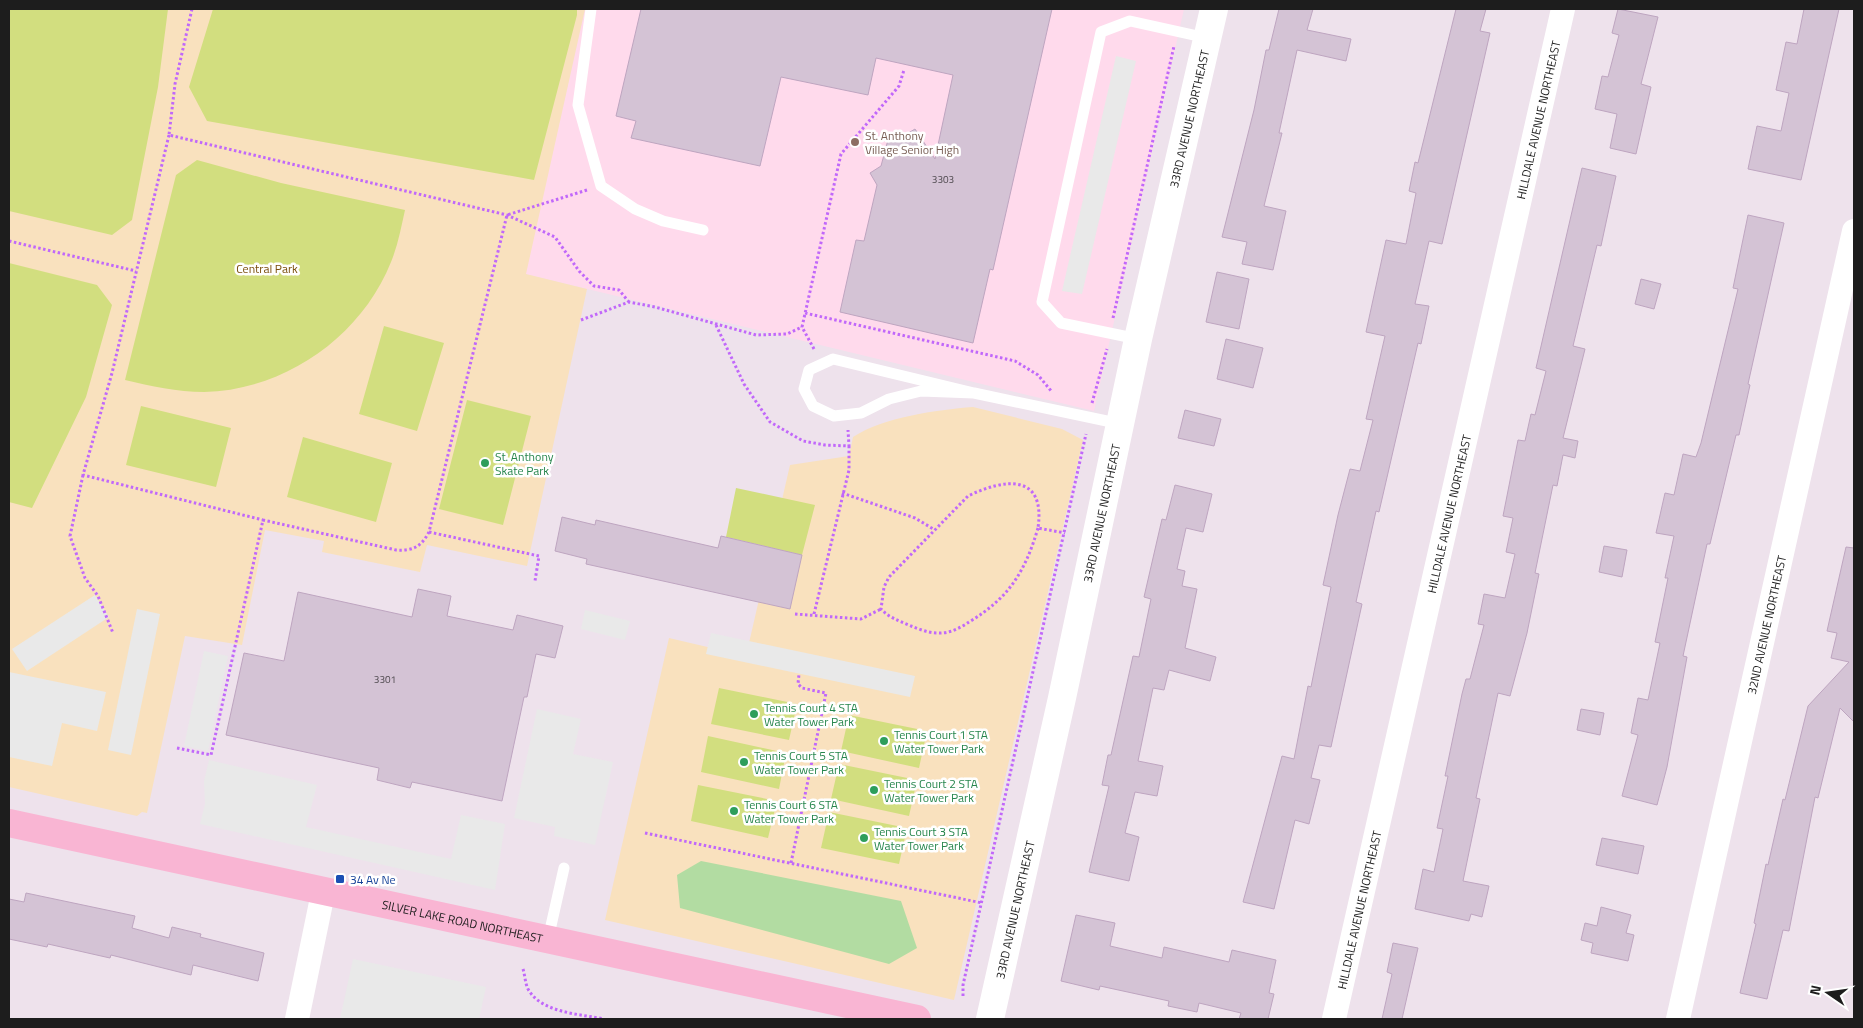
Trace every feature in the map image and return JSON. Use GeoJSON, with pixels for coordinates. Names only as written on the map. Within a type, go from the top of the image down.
{"type":"FeatureCollection","features":[{"type":"Feature","properties":{"kind":"main road","name":"SILVER LAKE ROAD NORTHEAST"},"geometry":{"type":"LineString","coordinates":[[9,823],[323,893],[548,939],[916,1019]]}},
{"type":"Feature","properties":{"kind":"street","name":"33RD AVENUE NORTHEAST"},"geometry":{"type":"LineString","coordinates":[[990,1019],[1138,339],[1214,9]]}},
{"type":"Feature","properties":{"kind":"street","name":"HILLDALE AVENUE NORTHEAST"},"geometry":{"type":"LineString","coordinates":[[1334,1019],[1563,9]]}},
{"type":"Feature","properties":{"kind":"street","name":"32ND AVENUE NORTHEAST"},"geometry":{"type":"LineString","coordinates":[[1678,1019],[1854,230]]}},
{"type":"Feature","properties":{"kind":"street"},"geometry":{"type":"LineString","coordinates":[[297,1019],[323,893]]}},
{"type":"Feature","properties":{"kind":"lane"},"geometry":{"type":"LineString","coordinates":[[591,9],[578,105],[601,186],[635,209],[663,222],[703,230]]}},
{"type":"Feature","properties":{"kind":"lane"},"geometry":{"type":"LineString","coordinates":[[1138,339],[1061,323],[1042,302],[1101,32],[1130,21],[1207,38]]}},
{"type":"Feature","properties":{"kind":"lane"},"geometry":{"type":"LineString","coordinates":[[974,393],[921,391],[889,399],[861,413],[834,416],[813,406],[804,389],[809,370],[833,359],[974,393],[1121,424]]}},
{"type":"Feature","properties":{"kind":"lane"},"geometry":{"type":"LineString","coordinates":[[548,939],[564,868]]}},
{"type":"Feature","properties":{"kind":"path"},"geometry":{"type":"LineString","coordinates":[[113,633],[98,596],[85,578],[70,536],[83,475],[112,374],[169,135],[176,84],[192,9]]}},
{"type":"Feature","properties":{"kind":"path"},"geometry":{"type":"LineString","coordinates":[[821,363],[802,327],[841,154],[899,86],[904,70]]}},
{"type":"Feature","properties":{"kind":"path"},"geometry":{"type":"LineString","coordinates":[[169,135],[507,215],[555,237],[579,271],[594,286],[619,290],[629,302]]}},
{"type":"Feature","properties":{"kind":"path"},"geometry":{"type":"LineString","coordinates":[[507,215],[601,186]]}},
{"type":"Feature","properties":{"kind":"path"},"geometry":{"type":"LineString","coordinates":[[83,475],[263,520],[396,550],[412,551],[423,542],[429,532],[507,215]]}},
{"type":"Feature","properties":{"kind":"path"},"geometry":{"type":"LineString","coordinates":[[9,241],[136,271]]}},
{"type":"Feature","properties":{"kind":"path"},"geometry":{"type":"LineString","coordinates":[[581,320],[629,302],[655,307],[756,335],[787,334],[802,327]]}},
{"type":"Feature","properties":{"kind":"path"},"geometry":{"type":"LineString","coordinates":[[805,314],[1015,361],[1038,375],[1055,395]]}},
{"type":"Feature","properties":{"kind":"path"},"geometry":{"type":"LineString","coordinates":[[716,324],[744,384],[770,422],[803,441],[825,445],[849,446]]}},
{"type":"Feature","properties":{"kind":"path"},"geometry":{"type":"LineString","coordinates":[[1088,400],[1093,399]]}},
{"type":"Feature","properties":{"kind":"path"},"geometry":{"type":"LineString","coordinates":[[814,614],[849,470],[848,415]]}},
{"type":"Feature","properties":{"kind":"path"},"geometry":{"type":"LineString","coordinates":[[1014,482],[1026,486],[1033,494],[1040,515],[1038,528],[1030,554],[1014,584],[988,610],[956,630],[938,634],[923,630],[887,616],[881,609],[884,587],[889,578],[968,496],[984,488],[1014,482]]}},
{"type":"Feature","properties":{"kind":"path"},"geometry":{"type":"LineString","coordinates":[[842,493],[915,518],[935,530]]}},
{"type":"Feature","properties":{"kind":"path"},"geometry":{"type":"LineString","coordinates":[[177,748],[211,755],[263,520]]}},
{"type":"Feature","properties":{"kind":"path"},"geometry":{"type":"LineString","coordinates":[[1038,528],[1065,534]]}},
{"type":"Feature","properties":{"kind":"path"},"geometry":{"type":"LineString","coordinates":[[429,532],[539,556],[535,581]]}},
{"type":"Feature","properties":{"kind":"path"},"geometry":{"type":"LineString","coordinates":[[795,614],[861,618],[881,609]]}},
{"type":"Feature","properties":{"kind":"path"},"geometry":{"type":"LineString","coordinates":[[963,996],[963,985],[1034,673]]}},
{"type":"Feature","properties":{"kind":"path"},"geometry":{"type":"LineString","coordinates":[[791,863],[826,693],[802,688],[798,684],[799,674]]}},
{"type":"Feature","properties":{"kind":"path"},"geometry":{"type":"LineString","coordinates":[[644,832],[982,903]]}},
{"type":"Feature","properties":{"kind":"path"},"geometry":{"type":"LineString","coordinates":[[523,969],[528,988],[540,1002],[553,1008],[604,1019]]}},
{"type":"Feature","properties":{"kind":"shaded area","name":"St. Anthony Village Senior High"},"geometry":{"type":"Polygon","coordinates":[[[585,9],[1184,9],[1094,411],[525,274],[585,9]]]}},
{"type":"Feature","properties":{"kind":"shaded area"},"geometry":{"type":"Polygon","coordinates":[[[1116,56],[1136,61],[1082,294],[1062,291],[1116,56]]]}},
{"type":"Feature","properties":{"kind":"shaded area"},"geometry":{"type":"Polygon","coordinates":[[[95,595],[109,617],[27,671],[12,649],[95,595]]]}},
{"type":"Feature","properties":{"kind":"shaded area"},"geometry":{"type":"Polygon","coordinates":[[[137,609],[160,614],[131,755],[108,750],[137,609]]]}},
{"type":"Feature","properties":{"kind":"shaded area"},"geometry":{"type":"Polygon","coordinates":[[[585,610],[630,621],[625,640],[581,629],[585,610]]]}},
{"type":"Feature","properties":{"kind":"shaded area"},"geometry":{"type":"Polygon","coordinates":[[[711,633],[915,676],[910,697],[706,654],[711,633]]]}},
{"type":"Feature","properties":{"kind":"shaded area"},"geometry":{"type":"Polygon","coordinates":[[[204,651],[228,656],[208,751],[184,746],[204,651]]]}},
{"type":"Feature","properties":{"kind":"shaded area"},"geometry":{"type":"Polygon","coordinates":[[[9,672],[106,692],[97,731],[62,723],[52,766],[9,757],[9,672]]]}},
{"type":"Feature","properties":{"kind":"shaded area"},"geometry":{"type":"Polygon","coordinates":[[[537,709],[581,719],[573,754],[613,762],[595,845],[554,836],[555,827],[514,818],[537,709]]]}},
{"type":"Feature","properties":{"kind":"shaded area"},"geometry":{"type":"Polygon","coordinates":[[[209,760],[317,785],[306,827],[451,859],[461,815],[505,824],[495,890],[200,824],[205,804],[204,781],[209,760]]]}},
{"type":"Feature","properties":{"kind":"shaded area"},"geometry":{"type":"Polygon","coordinates":[[[701,861],[901,901],[917,948],[889,964],[680,908],[677,875],[701,861]]]}},
{"type":"Feature","properties":{"kind":"shaded area"},"geometry":{"type":"Polygon","coordinates":[[[353,959],[486,987],[479,1019],[340,1019],[353,959]]]}},
{"type":"Feature","properties":{"kind":"green space","name":"Central Park"},"geometry":{"type":"Polygon","coordinates":[[[9,9],[585,9],[526,274],[587,289],[527,566],[427,545],[420,572],[322,552],[324,541],[265,530],[242,645],[185,636],[147,813],[142,812],[137,816],[9,787],[9,9]]]}},
{"type":"Feature","properties":{"kind":"green space"},"geometry":{"type":"Polygon","coordinates":[[[9,9],[168,9],[158,87],[132,220],[112,235],[9,211],[9,9]]]}},
{"type":"Feature","properties":{"kind":"green space"},"geometry":{"type":"Polygon","coordinates":[[[213,9],[577,9],[577,15],[534,180],[207,121],[189,87],[213,9]]]}},
{"type":"Feature","properties":{"kind":"green space"},"geometry":{"type":"Polygon","coordinates":[[[197,160],[281,183],[405,210],[391,262],[378,289],[361,314],[340,336],[317,354],[291,370],[263,381],[234,389],[204,392],[174,390],[125,380],[176,175],[197,160]]]}},
{"type":"Feature","properties":{"kind":"green space"},"geometry":{"type":"Polygon","coordinates":[[[9,263],[97,285],[112,305],[86,397],[32,508],[9,502],[9,263]]]}},
{"type":"Feature","properties":{"kind":"green space"},"geometry":{"type":"Polygon","coordinates":[[[384,326],[444,343],[417,431],[359,414],[384,326]]]}},
{"type":"Feature","properties":{"kind":"green space","name":"St. Anthony Skate Park"},"geometry":{"type":"Polygon","coordinates":[[[467,400],[531,416],[503,525],[439,509],[467,400]]]}},
{"type":"Feature","properties":{"kind":"green space"},"geometry":{"type":"Polygon","coordinates":[[[141,406],[231,428],[216,487],[126,465],[141,406]]]}},
{"type":"Feature","properties":{"kind":"green space"},"geometry":{"type":"Polygon","coordinates":[[[973,407],[1062,429],[1083,440],[954,1000],[605,920],[669,638],[746,656],[790,465],[849,456],[853,437],[880,424],[943,410],[973,407]]]}},
{"type":"Feature","properties":{"kind":"green space"},"geometry":{"type":"Polygon","coordinates":[[[303,437],[392,463],[376,522],[287,497],[303,437]]]}},
{"type":"Feature","properties":{"kind":"green space"},"geometry":{"type":"Polygon","coordinates":[[[736,488],[815,505],[802,555],[726,537],[736,488]]]}},
{"type":"Feature","properties":{"kind":"green space","name":"Tennis Court 4 STA Water Tower Park"},"geometry":{"type":"Polygon","coordinates":[[[719,688],[797,704],[789,740],[711,724],[719,688]]]}},
{"type":"Feature","properties":{"kind":"green space","name":"Tennis Court 1 STA Water Tower Park"},"geometry":{"type":"Polygon","coordinates":[[[849,715],[927,731],[919,768],[841,751],[849,715]]]}},
{"type":"Feature","properties":{"kind":"green space","name":"Tennis Court 5 STA Water Tower Park"},"geometry":{"type":"Polygon","coordinates":[[[708,736],[786,753],[779,789],[701,772],[708,736]]]}},
{"type":"Feature","properties":{"kind":"green space","name":"Tennis Court 2 STA Water Tower Park"},"geometry":{"type":"Polygon","coordinates":[[[839,764],[917,780],[909,816],[831,799],[839,764]]]}},
{"type":"Feature","properties":{"kind":"green space","name":"Tennis Court 6 STA Water Tower Park"},"geometry":{"type":"Polygon","coordinates":[[[698,785],[777,801],[768,838],[691,821],[698,785]]]}},
{"type":"Feature","properties":{"kind":"green space","name":"Tennis Court 3 STA Water Tower Park"},"geometry":{"type":"Polygon","coordinates":[[[829,812],[907,828],[899,864],[821,848],[829,812]]]}},
{"type":"Feature","properties":{"kind":"building"},"geometry":{"type":"Polygon","coordinates":[[[641,9],[1052,9],[993,270],[990,269],[973,343],[840,312],[856,240],[864,241],[877,185],[870,173],[881,166],[889,136],[900,138],[915,129],[935,159],[953,75],[876,58],[868,95],[781,77],[760,166],[631,138],[636,121],[616,116],[641,9]]]}},
{"type":"Feature","properties":{"kind":"building"},"geometry":{"type":"Polygon","coordinates":[[[1279,9],[1313,9],[1307,30],[1351,39],[1346,61],[1297,50],[1279,133],[1282,133],[1264,206],[1286,211],[1273,270],[1242,264],[1247,242],[1222,237],[1254,110],[1266,50],[1269,50],[1279,9]]]}},
{"type":"Feature","properties":{"kind":"building"},"geometry":{"type":"Polygon","coordinates":[[[1456,9],[1486,9],[1480,31],[1490,33],[1442,244],[1429,241],[1415,304],[1429,306],[1421,344],[1418,343],[1379,512],[1376,511],[1356,602],[1362,604],[1331,747],[1319,745],[1311,778],[1320,780],[1309,824],[1295,820],[1274,909],[1243,902],[1282,756],[1294,759],[1308,686],[1311,687],[1331,587],[1323,585],[1338,515],[1350,469],[1360,471],[1373,420],[1366,419],[1385,336],[1366,332],[1386,240],[1406,244],[1416,193],[1409,191],[1415,162],[1418,163],[1456,9]]]}},
{"type":"Feature","properties":{"kind":"building"},"geometry":{"type":"Polygon","coordinates":[[[1618,9],[1658,17],[1641,84],[1651,87],[1636,154],[1610,148],[1617,114],[1595,109],[1602,76],[1608,77],[1619,35],[1612,33],[1618,9]]]}},
{"type":"Feature","properties":{"kind":"building"},"geometry":{"type":"Polygon","coordinates":[[[1804,9],[1839,9],[1801,180],[1748,169],[1757,126],[1781,131],[1789,93],[1776,90],[1786,42],[1797,44],[1804,9]]]}},
{"type":"Feature","properties":{"kind":"building"},"geometry":{"type":"Polygon","coordinates":[[[1582,168],[1616,176],[1601,246],[1597,245],[1573,346],[1585,349],[1563,438],[1578,441],[1575,458],[1563,455],[1557,486],[1553,485],[1535,573],[1539,574],[1527,633],[1510,696],[1498,693],[1476,798],[1480,799],[1463,881],[1489,886],[1482,917],[1471,914],[1469,921],[1415,909],[1423,869],[1434,872],[1443,829],[1437,828],[1448,776],[1445,776],[1462,694],[1466,679],[1470,679],[1484,625],[1478,624],[1484,594],[1505,598],[1515,554],[1506,552],[1513,518],[1503,516],[1518,440],[1525,441],[1531,414],[1535,415],[1546,371],[1536,368],[1582,168]]]}},
{"type":"Feature","properties":{"kind":"building"},"geometry":{"type":"Polygon","coordinates":[[[1748,215],[1784,223],[1748,384],[1750,385],[1739,435],[1736,435],[1710,544],[1707,544],[1683,656],[1687,657],[1667,767],[1657,805],[1622,796],[1638,735],[1631,733],[1638,698],[1648,700],[1660,643],[1655,642],[1668,578],[1665,578],[1674,536],[1656,533],[1665,493],[1674,495],[1683,454],[1696,457],[1701,443],[1738,289],[1733,288],[1748,215]]]}},
{"type":"Feature","properties":{"kind":"building"},"geometry":{"type":"Polygon","coordinates":[[[1217,272],[1249,279],[1239,329],[1206,322],[1217,272]]]}},
{"type":"Feature","properties":{"kind":"building"},"geometry":{"type":"Polygon","coordinates":[[[1641,279],[1661,284],[1654,309],[1635,304],[1641,279]]]}},
{"type":"Feature","properties":{"kind":"building"},"geometry":{"type":"Polygon","coordinates":[[[1226,339],[1263,348],[1253,388],[1217,379],[1226,339]]]}},
{"type":"Feature","properties":{"kind":"building"},"geometry":{"type":"Polygon","coordinates":[[[1185,410],[1221,419],[1214,446],[1178,438],[1185,410]]]}},
{"type":"Feature","properties":{"kind":"building"},"geometry":{"type":"Polygon","coordinates":[[[1175,485],[1212,494],[1203,532],[1186,528],[1177,569],[1185,571],[1182,586],[1197,589],[1185,648],[1216,657],[1210,681],[1169,670],[1164,690],[1153,688],[1138,761],[1163,766],[1157,796],[1135,792],[1125,833],[1139,837],[1129,881],[1089,872],[1109,786],[1102,785],[1108,755],[1111,755],[1133,656],[1139,657],[1151,599],[1144,597],[1162,519],[1166,520],[1175,485]]]}},
{"type":"Feature","properties":{"kind":"building"},"geometry":{"type":"Polygon","coordinates":[[[562,517],[595,525],[596,520],[718,548],[721,536],[802,555],[790,609],[586,564],[587,559],[555,551],[562,517]]]}},
{"type":"Feature","properties":{"kind":"building"},"geometry":{"type":"Polygon","coordinates":[[[1604,546],[1627,550],[1622,577],[1599,572],[1604,546]]]}},
{"type":"Feature","properties":{"kind":"building"},"geometry":{"type":"Polygon","coordinates":[[[1846,547],[1854,548],[1854,722],[1840,708],[1818,798],[1815,797],[1789,931],[1783,930],[1767,999],[1740,993],[1756,924],[1754,923],[1766,864],[1768,865],[1783,799],[1785,800],[1808,706],[1849,662],[1831,658],[1837,633],[1827,631],[1846,547]]]}},
{"type":"Feature","properties":{"kind":"building"},"geometry":{"type":"Polygon","coordinates":[[[418,589],[451,596],[447,616],[513,630],[517,615],[563,626],[555,658],[536,654],[527,697],[524,697],[502,801],[412,782],[410,788],[377,780],[379,768],[226,735],[244,653],[284,661],[298,592],[412,617],[418,589]]]}},
{"type":"Feature","properties":{"kind":"building"},"geometry":{"type":"Polygon","coordinates":[[[1581,709],[1604,713],[1600,735],[1577,730],[1581,709]]]}},
{"type":"Feature","properties":{"kind":"building"},"geometry":{"type":"Polygon","coordinates":[[[1602,838],[1644,846],[1638,874],[1596,865],[1602,838]]]}},
{"type":"Feature","properties":{"kind":"building"},"geometry":{"type":"Polygon","coordinates":[[[26,893],[135,916],[132,928],[169,938],[172,927],[201,934],[200,937],[264,953],[258,981],[193,965],[191,975],[111,955],[110,958],[48,944],[47,947],[9,939],[9,899],[24,902],[26,893]]]}},
{"type":"Feature","properties":{"kind":"building"},"geometry":{"type":"Polygon","coordinates":[[[1601,907],[1631,915],[1626,933],[1634,935],[1628,961],[1591,953],[1593,943],[1581,940],[1585,923],[1597,926],[1601,907]]]}},
{"type":"Feature","properties":{"kind":"building"},"geometry":{"type":"Polygon","coordinates":[[[1076,915],[1115,923],[1110,946],[1162,958],[1164,947],[1229,962],[1232,950],[1276,960],[1269,993],[1274,994],[1268,1019],[1239,1019],[1241,1013],[1199,1003],[1197,1012],[1168,1006],[1169,1001],[1100,986],[1099,990],[1061,981],[1076,915]]]}},
{"type":"Feature","properties":{"kind":"building"},"geometry":{"type":"Polygon","coordinates":[[[1393,943],[1418,948],[1402,1019],[1382,1019],[1392,974],[1387,972],[1393,943]]]}},
{"type":"Feature","properties":{"kind":"place","name":"St. Anthony Village Senior High"},"geometry":{"type":"Point","coordinates":[855,142]}},
{"type":"Feature","properties":{"kind":"place","name":"St. Anthony Skate Park"},"geometry":{"type":"Point","coordinates":[485,463]}},
{"type":"Feature","properties":{"kind":"place","name":"Tennis Court 4 STA Water Tower Park"},"geometry":{"type":"Point","coordinates":[754,714]}},
{"type":"Feature","properties":{"kind":"place","name":"Tennis Court 1 STA Water Tower Park"},"geometry":{"type":"Point","coordinates":[884,741]}},
{"type":"Feature","properties":{"kind":"place","name":"Tennis Court 5 STA Water Tower Park"},"geometry":{"type":"Point","coordinates":[744,762]}},
{"type":"Feature","properties":{"kind":"place","name":"Tennis Court 2 STA Water Tower Park"},"geometry":{"type":"Point","coordinates":[874,790]}},
{"type":"Feature","properties":{"kind":"place","name":"Tennis Court 6 STA Water Tower Park"},"geometry":{"type":"Point","coordinates":[734,811]}},
{"type":"Feature","properties":{"kind":"place","name":"Tennis Court 3 STA Water Tower Park"},"geometry":{"type":"Point","coordinates":[864,838]}},
{"type":"Feature","properties":{"kind":"place","name":"34 Av Ne"},"geometry":{"type":"Point","coordinates":[340,879]}}]}
